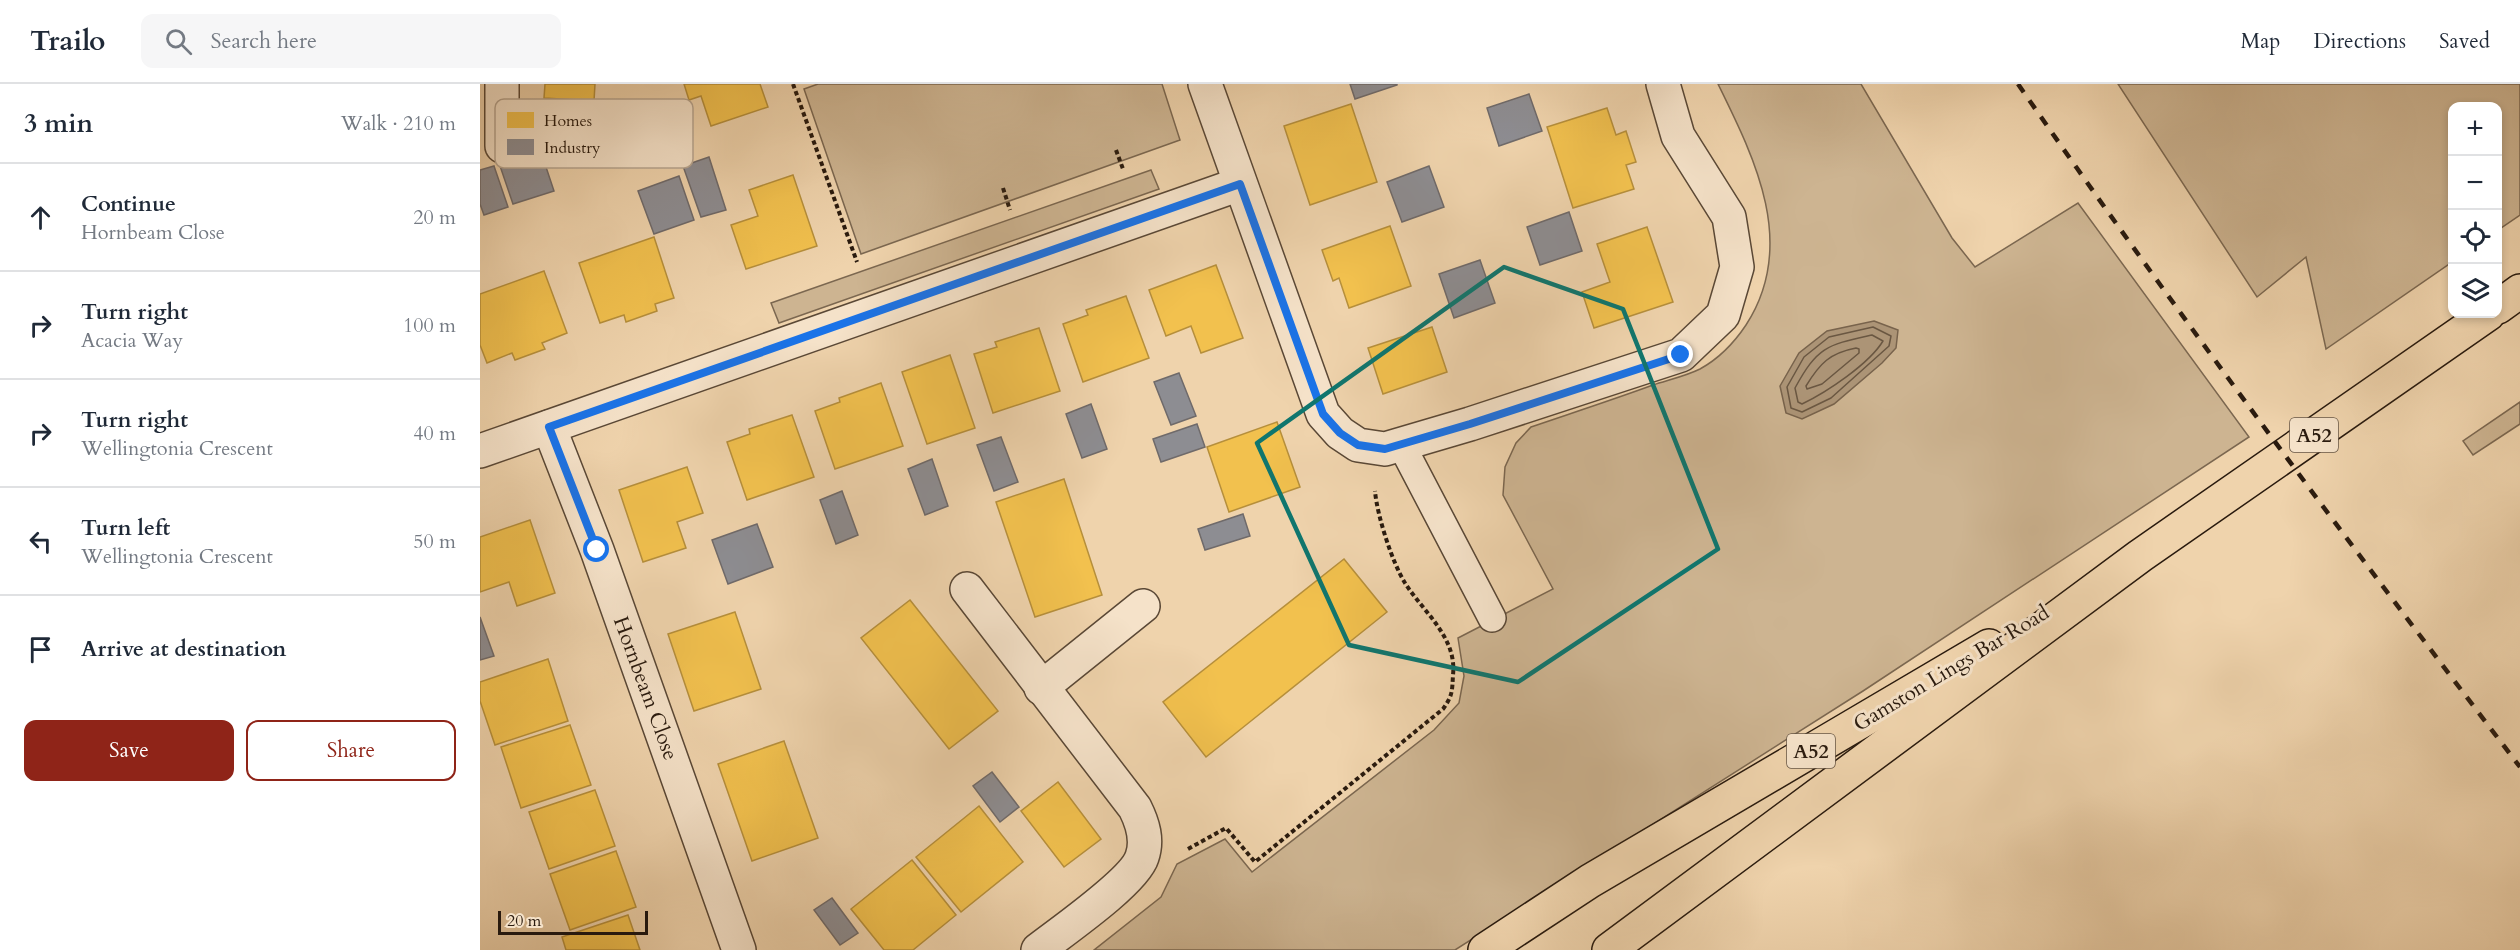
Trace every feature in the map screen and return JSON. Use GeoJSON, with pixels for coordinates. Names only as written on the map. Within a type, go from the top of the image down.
{"type":"FeatureCollection","features":[{"type":"Feature","properties":{"kind":"highway"},"geometry":{"type":"LineString","coordinates":[[2502,304],[2520,291]]}},
{"type":"Feature","properties":{"kind":"highway","name":"Gamston Lings Bar Road"},"geometry":{"type":"LineString","coordinates":[[1609,950],[2140,556],[2482,318]]}},
{"type":"Feature","properties":{"kind":"highway","name":"Gamston Lings Bar Road"},"geometry":{"type":"LineString","coordinates":[[1485,950],[1590,881],[2140,556]]}},
{"type":"Feature","properties":{"kind":"street"},"geometry":{"type":"LineString","coordinates":[[1205,84],[1323,414],[1340,433],[1358,445],[1385,449],[1470,424],[1681,355],[1724,315],[1737,267],[1730,217],[1678,136],[1663,84]]}},
{"type":"Feature","properties":{"kind":"street"},"geometry":{"type":"LineString","coordinates":[[480,451],[1240,184]]}},
{"type":"Feature","properties":{"kind":"street","name":"Hornbeam Close"},"geometry":{"type":"LineString","coordinates":[[549,427],[593,539],[739,950]]}},
{"type":"Feature","properties":{"kind":"street"},"geometry":{"type":"LineString","coordinates":[[967,589],[1135,808],[1143,823],[1145,843],[1142,859],[1130,876],[1038,950]]}},
{"type":"Feature","properties":{"kind":"street"},"geometry":{"type":"LineString","coordinates":[[1041,688],[1143,606]]}},
{"type":"Feature","properties":{"kind":"lane"},"geometry":{"type":"LineString","coordinates":[[1401,444],[1492,618]]}},
{"type":"Feature","properties":{"kind":"path"},"geometry":{"type":"LineString","coordinates":[[793,84],[857,262]]}},
{"type":"Feature","properties":{"kind":"path"},"geometry":{"type":"LineString","coordinates":[[1116,150],[1123,169]]}},
{"type":"Feature","properties":{"kind":"path"},"geometry":{"type":"LineString","coordinates":[[1003,188],[1010,210]]}},
{"type":"Feature","properties":{"kind":"path"},"geometry":{"type":"LineString","coordinates":[[1184,851],[1226,828],[1255,862],[1443,709],[1453,694],[1454,662],[1450,644],[1404,581],[1377,512]]}},
{"type":"Feature","properties":{"kind":"highlighted area"},"geometry":{"type":"Polygon","coordinates":[[[1504,267],[1623,309],[1718,549],[1518,682],[1349,645],[1257,443],[1504,267]]]}},
{"type":"Feature","properties":{"kind":"shaded area"},"geometry":{"type":"Polygon","coordinates":[[[818,84],[1162,84],[1180,140],[861,254],[804,89],[818,84]]]}},
{"type":"Feature","properties":{"kind":"shaded area"},"geometry":{"type":"Polygon","coordinates":[[[1718,84],[1861,84],[1952,238],[1975,267],[2078,203],[2249,437],[1863,691],[1455,950],[1094,950],[1161,897],[1177,864],[1225,839],[1252,872],[1434,730],[1459,703],[1464,676],[1458,638],[1553,589],[1503,495],[1505,467],[1516,443],[1531,427],[1695,371],[1720,355],[1741,332],[1761,295],[1769,264],[1770,233],[1757,172],[1718,84]]]}},
{"type":"Feature","properties":{"kind":"shaded area"},"geometry":{"type":"Polygon","coordinates":[[[2118,84],[2520,84],[2520,215],[2502,227],[2502,102],[2448,102],[2448,265],[2326,349],[2306,257],[2257,297],[2118,84]]]}},
{"type":"Feature","properties":{"kind":"shaded area"},"geometry":{"type":"Polygon","coordinates":[[[1151,170],[1159,189],[779,323],[771,303],[1151,170]]]}},
{"type":"Feature","properties":{"kind":"shaded area"},"geometry":{"type":"Polygon","coordinates":[[[2520,402],[2520,424],[2473,455],[2463,441],[2520,402]]]}},
{"type":"Feature","properties":{"kind":"water"},"geometry":{"type":"Polygon","coordinates":[[[1874,321],[1898,330],[1896,348],[1882,363],[1834,404],[1802,419],[1786,413],[1780,386],[1799,353],[1827,331],[1874,321]]]}},
{"type":"Feature","properties":{"kind":"building: Homes"},"geometry":{"type":"Polygon","coordinates":[[[545,84],[595,84],[594,99],[544,98],[545,84]]]}},
{"type":"Feature","properties":{"kind":"building: Homes"},"geometry":{"type":"Polygon","coordinates":[[[684,84],[760,84],[768,107],[711,126],[701,96],[689,99],[684,84]]]}},
{"type":"Feature","properties":{"kind":"building: Homes"},"geometry":{"type":"Polygon","coordinates":[[[1351,104],[1377,182],[1310,205],[1284,126],[1351,104]]]}},
{"type":"Feature","properties":{"kind":"building: Homes"},"geometry":{"type":"Polygon","coordinates":[[[1607,108],[1616,135],[1626,131],[1636,162],[1626,165],[1634,189],[1573,208],[1547,127],[1607,108]]]}},
{"type":"Feature","properties":{"kind":"building: Homes"},"geometry":{"type":"Polygon","coordinates":[[[793,175],[817,246],[746,269],[731,225],[758,216],[749,190],[793,175]]]}},
{"type":"Feature","properties":{"kind":"building: Homes"},"geometry":{"type":"Polygon","coordinates":[[[1390,226],[1411,286],[1349,308],[1339,278],[1333,281],[1322,250],[1390,226]]]}},
{"type":"Feature","properties":{"kind":"building: Homes"},"geometry":{"type":"Polygon","coordinates":[[[1647,227],[1673,302],[1594,328],[1582,292],[1610,282],[1597,244],[1647,227]]]}},
{"type":"Feature","properties":{"kind":"building: Homes"},"geometry":{"type":"Polygon","coordinates":[[[654,237],[674,298],[655,304],[657,311],[626,322],[624,315],[600,323],[579,263],[654,237]]]}},
{"type":"Feature","properties":{"kind":"building: Homes"},"geometry":{"type":"Polygon","coordinates":[[[1216,265],[1243,338],[1201,353],[1191,326],[1166,336],[1149,290],[1216,265]]]}},
{"type":"Feature","properties":{"kind":"building: Homes"},"geometry":{"type":"Polygon","coordinates":[[[544,271],[567,333],[542,343],[545,349],[515,360],[512,353],[487,363],[480,345],[480,294],[544,271]]]}},
{"type":"Feature","properties":{"kind":"building: Homes"},"geometry":{"type":"Polygon","coordinates":[[[1126,296],[1149,358],[1083,382],[1063,324],[1088,315],[1086,310],[1126,296]]]}},
{"type":"Feature","properties":{"kind":"building: Homes"},"geometry":{"type":"Polygon","coordinates":[[[1432,327],[1447,372],[1383,394],[1368,348],[1432,327]]]}},
{"type":"Feature","properties":{"kind":"building: Homes"},"geometry":{"type":"Polygon","coordinates":[[[1039,328],[1060,391],[993,413],[974,354],[997,347],[995,342],[1039,328]]]}},
{"type":"Feature","properties":{"kind":"building: Homes"},"geometry":{"type":"Polygon","coordinates":[[[950,355],[975,428],[927,444],[902,372],[950,355]]]}},
{"type":"Feature","properties":{"kind":"building: Homes"},"geometry":{"type":"Polygon","coordinates":[[[881,383],[903,446],[835,469],[815,411],[840,402],[839,398],[881,383]]]}},
{"type":"Feature","properties":{"kind":"building: Homes"},"geometry":{"type":"Polygon","coordinates":[[[792,415],[814,477],[747,500],[727,442],[750,434],[749,429],[792,415]]]}},
{"type":"Feature","properties":{"kind":"building: Homes"},"geometry":{"type":"Polygon","coordinates":[[[1277,422],[1300,487],[1229,512],[1207,447],[1277,422]]]}},
{"type":"Feature","properties":{"kind":"building: Homes"},"geometry":{"type":"Polygon","coordinates":[[[687,467],[703,513],[677,522],[686,548],[643,562],[619,490],[687,467]]]}},
{"type":"Feature","properties":{"kind":"building: Homes"},"geometry":{"type":"Polygon","coordinates":[[[1064,479],[1102,595],[1035,617],[996,502],[1064,479]]]}},
{"type":"Feature","properties":{"kind":"building: Homes"},"geometry":{"type":"Polygon","coordinates":[[[530,520],[555,593],[517,606],[509,582],[480,592],[480,537],[530,520]]]}},
{"type":"Feature","properties":{"kind":"building: Homes"},"geometry":{"type":"Polygon","coordinates":[[[1344,559],[1387,612],[1206,757],[1163,702],[1344,559]]]}},
{"type":"Feature","properties":{"kind":"building: Homes"},"geometry":{"type":"Polygon","coordinates":[[[910,600],[998,711],[949,749],[861,638],[910,600]]]}},
{"type":"Feature","properties":{"kind":"building: Homes"},"geometry":{"type":"Polygon","coordinates":[[[735,612],[761,689],[694,711],[668,634],[735,612]]]}},
{"type":"Feature","properties":{"kind":"building: Homes"},"geometry":{"type":"Polygon","coordinates":[[[548,659],[568,721],[495,745],[480,701],[480,682],[548,659]]]}},
{"type":"Feature","properties":{"kind":"building: Homes"},"geometry":{"type":"Polygon","coordinates":[[[570,725],[591,785],[521,808],[501,747],[570,725]]]}},
{"type":"Feature","properties":{"kind":"building: Homes"},"geometry":{"type":"Polygon","coordinates":[[[784,741],[818,838],[752,861],[718,764],[784,741]]]}},
{"type":"Feature","properties":{"kind":"building: Homes"},"geometry":{"type":"Polygon","coordinates":[[[1058,782],[1101,839],[1064,867],[1021,811],[1058,782]]]}},
{"type":"Feature","properties":{"kind":"building: Homes"},"geometry":{"type":"Polygon","coordinates":[[[595,790],[615,846],[549,869],[529,812],[595,790]]]}},
{"type":"Feature","properties":{"kind":"building: Homes"},"geometry":{"type":"Polygon","coordinates":[[[979,806],[1023,862],[961,912],[916,857],[979,806]]]}},
{"type":"Feature","properties":{"kind":"building: Homes"},"geometry":{"type":"Polygon","coordinates":[[[616,851],[636,907],[570,930],[550,874],[616,851]]]}},
{"type":"Feature","properties":{"kind":"building: Homes"},"geometry":{"type":"Polygon","coordinates":[[[912,860],[956,915],[913,950],[884,950],[851,909],[912,860]]]}},
{"type":"Feature","properties":{"kind":"building: Homes"},"geometry":{"type":"Polygon","coordinates":[[[628,915],[640,950],[566,950],[562,937],[628,915]]]}},
{"type":"Feature","properties":{"kind":"building: Industry"},"geometry":{"type":"Polygon","coordinates":[[[1350,84],[1397,84],[1397,85],[1355,99],[1350,84]]]}},
{"type":"Feature","properties":{"kind":"building: Industry"},"geometry":{"type":"Polygon","coordinates":[[[1529,94],[1542,131],[1499,146],[1487,108],[1529,94]]]}},
{"type":"Feature","properties":{"kind":"building: Industry"},"geometry":{"type":"Polygon","coordinates":[[[709,157],[726,210],[701,217],[684,168],[693,168],[693,163],[709,157]]]}},
{"type":"Feature","properties":{"kind":"building: Industry"},"geometry":{"type":"Polygon","coordinates":[[[494,166],[508,207],[484,215],[480,204],[480,170],[494,166]]]}},
{"type":"Feature","properties":{"kind":"building: Industry"},"geometry":{"type":"Polygon","coordinates":[[[1429,166],[1444,207],[1402,222],[1387,182],[1429,166]]]}},
{"type":"Feature","properties":{"kind":"building: Industry"},"geometry":{"type":"Polygon","coordinates":[[[501,168],[546,168],[554,191],[513,204],[501,168]]]}},
{"type":"Feature","properties":{"kind":"building: Industry"},"geometry":{"type":"Polygon","coordinates":[[[679,176],[694,220],[654,234],[638,191],[679,176]]]}},
{"type":"Feature","properties":{"kind":"building: Industry"},"geometry":{"type":"Polygon","coordinates":[[[1569,212],[1582,251],[1540,265],[1527,227],[1569,212]]]}},
{"type":"Feature","properties":{"kind":"building: Industry"},"geometry":{"type":"Polygon","coordinates":[[[1480,260],[1495,303],[1454,318],[1439,274],[1480,260]]]}},
{"type":"Feature","properties":{"kind":"building: Industry"},"geometry":{"type":"Polygon","coordinates":[[[1179,373],[1196,416],[1171,425],[1154,382],[1179,373]]]}},
{"type":"Feature","properties":{"kind":"building: Industry"},"geometry":{"type":"Polygon","coordinates":[[[1091,404],[1107,449],[1082,458],[1066,414],[1091,404]]]}},
{"type":"Feature","properties":{"kind":"building: Industry"},"geometry":{"type":"Polygon","coordinates":[[[1197,424],[1205,447],[1161,462],[1153,439],[1197,424]]]}},
{"type":"Feature","properties":{"kind":"building: Industry"},"geometry":{"type":"Polygon","coordinates":[[[1001,437],[1018,482],[994,491],[977,445],[1001,437]]]}},
{"type":"Feature","properties":{"kind":"building: Industry"},"geometry":{"type":"Polygon","coordinates":[[[932,459],[948,506],[925,515],[908,469],[932,459]]]}},
{"type":"Feature","properties":{"kind":"building: Industry"},"geometry":{"type":"Polygon","coordinates":[[[842,491],[858,535],[836,544],[820,500],[842,491]]]}},
{"type":"Feature","properties":{"kind":"building: Industry"},"geometry":{"type":"Polygon","coordinates":[[[1243,514],[1250,536],[1205,550],[1198,529],[1243,514]]]}},
{"type":"Feature","properties":{"kind":"building: Industry"},"geometry":{"type":"Polygon","coordinates":[[[757,524],[773,567],[728,584],[712,540],[757,524]]]}},
{"type":"Feature","properties":{"kind":"building: Industry"},"geometry":{"type":"Polygon","coordinates":[[[480,617],[494,656],[480,660],[480,617]]]}},
{"type":"Feature","properties":{"kind":"building: Industry"},"geometry":{"type":"Polygon","coordinates":[[[992,772],[1019,807],[1000,822],[973,786],[992,772]]]}},
{"type":"Feature","properties":{"kind":"building: Industry"},"geometry":{"type":"Polygon","coordinates":[[[832,898],[858,933],[840,945],[814,910],[832,898]]]}},
{"type":"Feature","properties":{"kind":"railway"},"geometry":{"type":"LineString","coordinates":[[2018,84],[2140,257],[2265,428],[2520,767]]}},
{"type":"Feature","properties":{"kind":"route"},"geometry":{"type":"LineString","coordinates":[[597,550],[549,427],[1240,184],[1323,414],[1340,433],[1358,445],[1385,449],[1470,424],[1681,355]]}}]}
